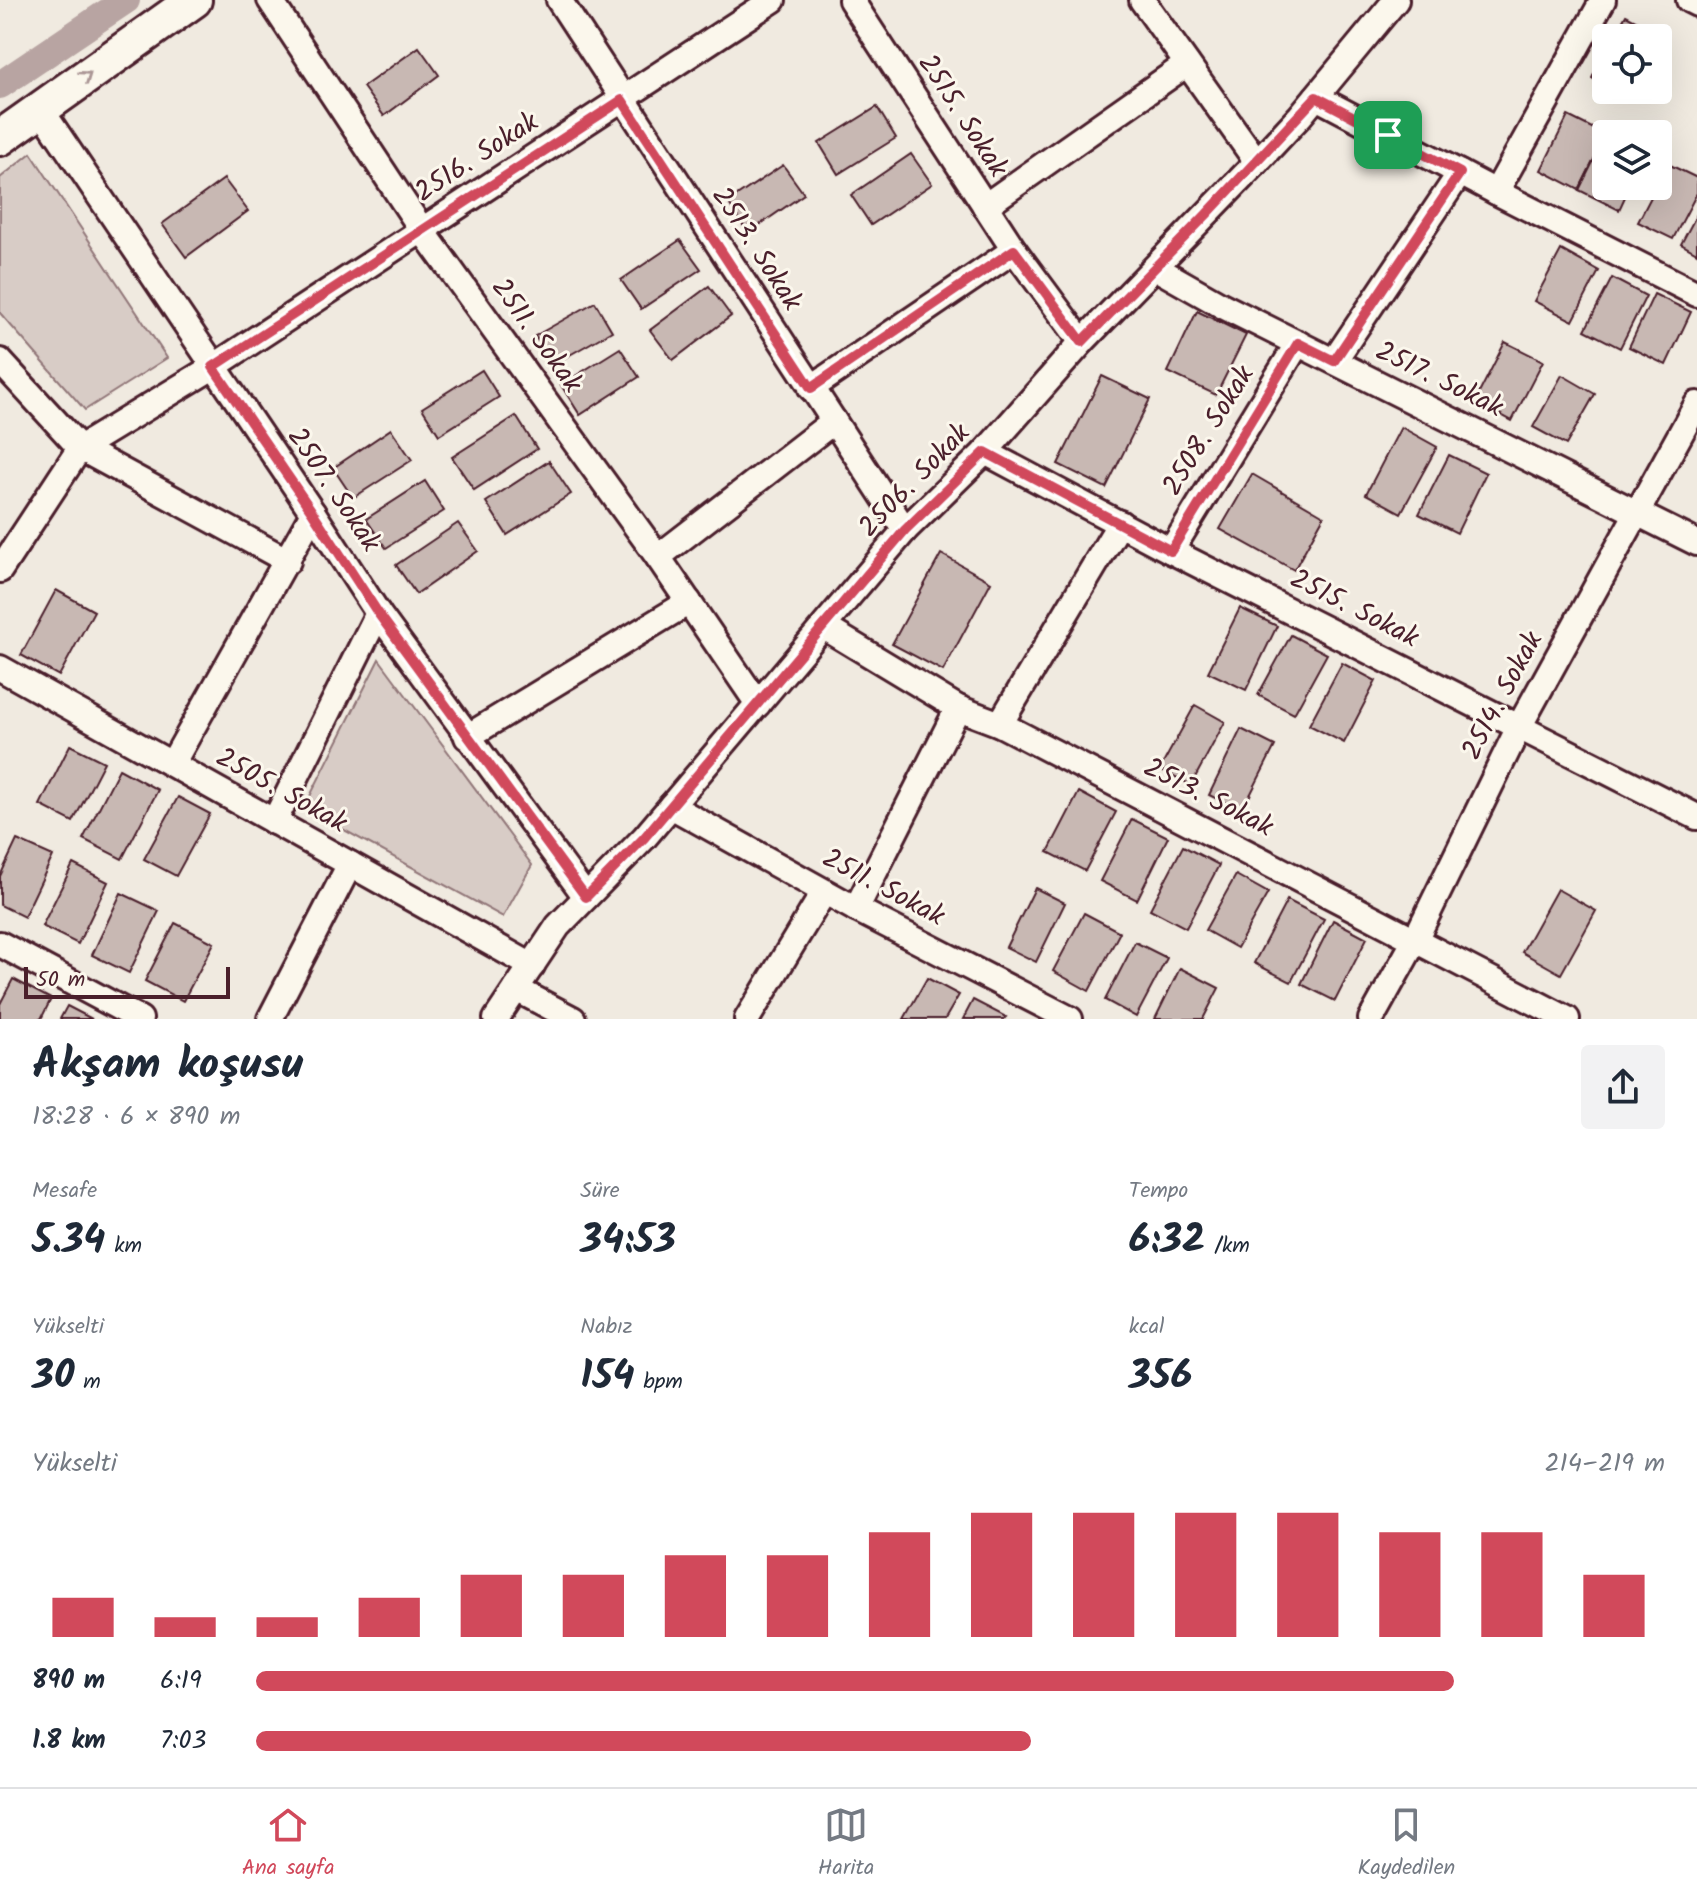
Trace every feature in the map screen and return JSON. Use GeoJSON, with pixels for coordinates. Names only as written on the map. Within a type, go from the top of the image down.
{"type":"FeatureCollection","features":[{"type":"Feature","properties":{"kind":"street"},"geometry":{"type":"LineString","coordinates":[[0,138],[194,0]]}},
{"type":"Feature","properties":{"kind":"street","name":"2511. Sokak"},"geometry":{"type":"LineString","coordinates":[[270,0],[422,230],[658,557],[758,704]]}},
{"type":"Feature","properties":{"kind":"street","name":"2513. Sokak"},"geometry":{"type":"LineString","coordinates":[[559,0],[905,530]]}},
{"type":"Feature","properties":{"kind":"street","name":"2516. Sokak"},"geometry":{"type":"LineString","coordinates":[[80,448],[213,367],[773,0]]}},
{"type":"Feature","properties":{"kind":"street","name":"2515. Sokak"},"geometry":{"type":"LineString","coordinates":[[851,0],[1014,250],[1082,342]]}},
{"type":"Feature","properties":{"kind":"street"},"geometry":{"type":"LineString","coordinates":[[1142,0],[1257,162]]}},
{"type":"Feature","properties":{"kind":"street","name":"2506. Sokak"},"geometry":{"type":"LineString","coordinates":[[496,1019],[558,926],[671,806],[905,530],[985,452],[1082,342],[1257,162],[1316,97],[1396,0]]}},
{"type":"Feature","properties":{"kind":"street"},"geometry":{"type":"LineString","coordinates":[[1496,192],[1603,0]]}},
{"type":"Feature","properties":{"kind":"street"},"geometry":{"type":"LineString","coordinates":[[1689,0],[1697,4]]}},
{"type":"Feature","properties":{"kind":"street"},"geometry":{"type":"LineString","coordinates":[[985,206],[1187,64]]}},
{"type":"Feature","properties":{"kind":"street"},"geometry":{"type":"LineString","coordinates":[[1316,97],[1697,294]]}},
{"type":"Feature","properties":{"kind":"street","name":"2507. Sokak"},"geometry":{"type":"LineString","coordinates":[[40,108],[378,613],[586,897]]}},
{"type":"Feature","properties":{"kind":"street"},"geometry":{"type":"LineString","coordinates":[[1334,361],[1460,173]]}},
{"type":"Feature","properties":{"kind":"street"},"geometry":{"type":"LineString","coordinates":[[811,388],[1014,250]]}},
{"type":"Feature","properties":{"kind":"street","name":"2517. Sokak"},"geometry":{"type":"LineString","coordinates":[[1156,268],[1298,343],[1697,543]]}},
{"type":"Feature","properties":{"kind":"street","name":"2508. Sokak"},"geometry":{"type":"LineString","coordinates":[[1171,551],[1298,343]]}},
{"type":"Feature","properties":{"kind":"street"},"geometry":{"type":"LineString","coordinates":[[0,361],[80,448],[288,561]]}},
{"type":"Feature","properties":{"kind":"street","name":"2514. Sokak"},"geometry":{"type":"LineString","coordinates":[[1371,1019],[1415,940],[1519,727],[1697,404]]}},
{"type":"Feature","properties":{"kind":"street"},"geometry":{"type":"LineString","coordinates":[[658,557],[834,421]]}},
{"type":"Feature","properties":{"kind":"street"},"geometry":{"type":"LineString","coordinates":[[0,570],[80,448]]}},
{"type":"Feature","properties":{"kind":"street","name":"2515. Sokak"},"geometry":{"type":"LineString","coordinates":[[985,452],[1171,551],[1697,817]]}},
{"type":"Feature","properties":{"kind":"street"},"geometry":{"type":"LineString","coordinates":[[172,764],[313,513]]}},
{"type":"Feature","properties":{"kind":"street"},"geometry":{"type":"LineString","coordinates":[[1000,724],[1120,523]]}},
{"type":"Feature","properties":{"kind":"street"},"geometry":{"type":"LineString","coordinates":[[467,737],[689,602]]}},
{"type":"Feature","properties":{"kind":"street"},"geometry":{"type":"LineString","coordinates":[[274,822],[378,613]]}},
{"type":"Feature","properties":{"kind":"street","name":"2513. Sokak"},"geometry":{"type":"LineString","coordinates":[[824,627],[958,708],[1000,724],[1567,1019]]}},
{"type":"Feature","properties":{"kind":"street","name":"2505. Sokak"},"geometry":{"type":"LineString","coordinates":[[0,668],[532,966]]}},
{"type":"Feature","properties":{"kind":"street"},"geometry":{"type":"LineString","coordinates":[[856,909],[958,708]]}},
{"type":"Feature","properties":{"kind":"street","name":"2511. Sokak"},"geometry":{"type":"LineString","coordinates":[[671,806],[824,892],[1070,1019]]}},
{"type":"Feature","properties":{"kind":"street"},"geometry":{"type":"LineString","coordinates":[[270,1019],[350,864]]}},
{"type":"Feature","properties":{"kind":"street"},"geometry":{"type":"LineString","coordinates":[[747,1019],[824,892]]}},
{"type":"Feature","properties":{"kind":"street"},"geometry":{"type":"LineString","coordinates":[[0,944],[140,1019]]}},
{"type":"Feature","properties":{"kind":"street"},"geometry":{"type":"LineString","coordinates":[[516,989],[573,1019]]}},
{"type":"Feature","properties":{"kind":"shaded area"},"geometry":{"type":"Polygon","coordinates":[[[31,153],[167,358],[85,410],[0,313],[0,178],[31,153]]]}},
{"type":"Feature","properties":{"kind":"shaded area"},"geometry":{"type":"Polygon","coordinates":[[[379,659],[532,865],[503,917],[304,808],[379,659]]]}},
{"type":"Feature","properties":{"kind":"building"},"geometry":{"type":"Polygon","coordinates":[[[1626,15],[1643,24],[1621,24],[1626,15]]]}},
{"type":"Feature","properties":{"kind":"building"},"geometry":{"type":"Polygon","coordinates":[[[419,47],[439,75],[384,116],[363,87],[419,47]]]}},
{"type":"Feature","properties":{"kind":"building"},"geometry":{"type":"Polygon","coordinates":[[[877,107],[896,138],[838,174],[819,143],[877,107]]]}},
{"type":"Feature","properties":{"kind":"building"},"geometry":{"type":"Polygon","coordinates":[[[1568,116],[1592,128],[1592,164],[1579,190],[1541,170],[1568,116]]]}},
{"type":"Feature","properties":{"kind":"building"},"geometry":{"type":"Polygon","coordinates":[[[911,154],[932,184],[871,225],[851,195],[911,154]]]}},
{"type":"Feature","properties":{"kind":"building"},"geometry":{"type":"Polygon","coordinates":[[[1592,164],[1592,196],[1579,190],[1592,164]]]}},
{"type":"Feature","properties":{"kind":"building"},"geometry":{"type":"Polygon","coordinates":[[[783,165],[804,194],[748,233],[728,202],[783,165]]]}},
{"type":"Feature","properties":{"kind":"building"},"geometry":{"type":"Polygon","coordinates":[[[1672,166],[1697,178],[1697,193],[1673,239],[1638,222],[1649,200],[1672,200],[1672,166]]]}},
{"type":"Feature","properties":{"kind":"building"},"geometry":{"type":"Polygon","coordinates":[[[224,179],[248,211],[186,257],[162,224],[224,179]]]}},
{"type":"Feature","properties":{"kind":"building"},"geometry":{"type":"Polygon","coordinates":[[[1599,200],[1624,200],[1619,210],[1599,200]]]}},
{"type":"Feature","properties":{"kind":"building"},"geometry":{"type":"Polygon","coordinates":[[[1697,214],[1697,253],[1681,244],[1697,214]]]}},
{"type":"Feature","properties":{"kind":"building"},"geometry":{"type":"Polygon","coordinates":[[[680,240],[701,269],[641,309],[621,280],[680,240]]]}},
{"type":"Feature","properties":{"kind":"building"},"geometry":{"type":"Polygon","coordinates":[[[1561,250],[1599,271],[1573,321],[1534,301],[1561,250]]]}},
{"type":"Feature","properties":{"kind":"building"},"geometry":{"type":"Polygon","coordinates":[[[1612,278],[1646,296],[1620,348],[1585,330],[1612,278]]]}},
{"type":"Feature","properties":{"kind":"building"},"geometry":{"type":"Polygon","coordinates":[[[709,286],[731,316],[673,360],[650,330],[709,286]]]}},
{"type":"Feature","properties":{"kind":"building"},"geometry":{"type":"Polygon","coordinates":[[[1654,294],[1691,312],[1666,365],[1629,347],[1654,294]]]}},
{"type":"Feature","properties":{"kind":"building"},"geometry":{"type":"Polygon","coordinates":[[[595,302],[612,331],[552,365],[535,336],[595,302]]]}},
{"type":"Feature","properties":{"kind":"building"},"geometry":{"type":"Polygon","coordinates":[[[1197,311],[1246,335],[1216,395],[1168,372],[1197,311]]]}},
{"type":"Feature","properties":{"kind":"building"},"geometry":{"type":"Polygon","coordinates":[[[1505,342],[1543,361],[1512,421],[1475,401],[1505,342]]]}},
{"type":"Feature","properties":{"kind":"building"},"geometry":{"type":"Polygon","coordinates":[[[620,348],[639,377],[580,415],[561,385],[620,348]]]}},
{"type":"Feature","properties":{"kind":"building"},"geometry":{"type":"Polygon","coordinates":[[[482,370],[499,397],[439,435],[422,408],[482,370]]]}},
{"type":"Feature","properties":{"kind":"building"},"geometry":{"type":"Polygon","coordinates":[[[1562,375],[1595,394],[1566,445],[1533,427],[1562,375]]]}},
{"type":"Feature","properties":{"kind":"building"},"geometry":{"type":"Polygon","coordinates":[[[1102,376],[1150,399],[1106,488],[1058,464],[1102,376]]]}},
{"type":"Feature","properties":{"kind":"building"},"geometry":{"type":"Polygon","coordinates":[[[516,416],[537,449],[474,490],[452,457],[516,416]]]}},
{"type":"Feature","properties":{"kind":"building"},"geometry":{"type":"Polygon","coordinates":[[[1401,427],[1437,447],[1401,513],[1366,494],[1401,427]]]}},
{"type":"Feature","properties":{"kind":"building"},"geometry":{"type":"Polygon","coordinates":[[[391,429],[412,460],[353,498],[333,468],[391,429]]]}},
{"type":"Feature","properties":{"kind":"building"},"geometry":{"type":"Polygon","coordinates":[[[1449,455],[1486,473],[1457,533],[1419,514],[1449,455]]]}},
{"type":"Feature","properties":{"kind":"building"},"geometry":{"type":"Polygon","coordinates":[[[549,461],[571,494],[507,535],[486,502],[549,461]]]}},
{"type":"Feature","properties":{"kind":"building"},"geometry":{"type":"Polygon","coordinates":[[[1252,474],[1324,516],[1294,570],[1220,529],[1252,474]]]}},
{"type":"Feature","properties":{"kind":"building"},"geometry":{"type":"Polygon","coordinates":[[[425,481],[444,511],[386,548],[366,519],[425,481]]]}},
{"type":"Feature","properties":{"kind":"building"},"geometry":{"type":"Polygon","coordinates":[[[458,523],[478,551],[416,594],[396,565],[458,523]]]}},
{"type":"Feature","properties":{"kind":"building"},"geometry":{"type":"Polygon","coordinates":[[[941,554],[991,582],[943,671],[892,644],[941,554]]]}},
{"type":"Feature","properties":{"kind":"building"},"geometry":{"type":"Polygon","coordinates":[[[56,590],[94,611],[59,676],[21,655],[56,590]]]}},
{"type":"Feature","properties":{"kind":"building"},"geometry":{"type":"Polygon","coordinates":[[[1240,608],[1277,626],[1246,690],[1208,672],[1240,608]]]}},
{"type":"Feature","properties":{"kind":"building"},"geometry":{"type":"Polygon","coordinates":[[[1291,635],[1327,654],[1294,714],[1258,695],[1291,635]]]}},
{"type":"Feature","properties":{"kind":"building"},"geometry":{"type":"Polygon","coordinates":[[[1342,663],[1376,681],[1344,743],[1309,725],[1342,663]]]}},
{"type":"Feature","properties":{"kind":"building"},"geometry":{"type":"Polygon","coordinates":[[[1195,705],[1225,722],[1191,785],[1160,769],[1195,705]]]}},
{"type":"Feature","properties":{"kind":"building"},"geometry":{"type":"Polygon","coordinates":[[[1241,729],[1275,746],[1242,811],[1209,795],[1241,729]]]}},
{"type":"Feature","properties":{"kind":"building"},"geometry":{"type":"Polygon","coordinates":[[[70,745],[104,762],[73,822],[40,805],[70,745]]]}},
{"type":"Feature","properties":{"kind":"building"},"geometry":{"type":"Polygon","coordinates":[[[119,769],[158,790],[122,859],[83,839],[119,769]]]}},
{"type":"Feature","properties":{"kind":"building"},"geometry":{"type":"Polygon","coordinates":[[[1079,792],[1116,812],[1085,871],[1048,852],[1079,792]]]}},
{"type":"Feature","properties":{"kind":"building"},"geometry":{"type":"Polygon","coordinates":[[[178,797],[210,814],[176,876],[144,859],[178,797]]]}},
{"type":"Feature","properties":{"kind":"building"},"geometry":{"type":"Polygon","coordinates":[[[1132,819],[1168,837],[1137,900],[1100,881],[1132,819]]]}},
{"type":"Feature","properties":{"kind":"building"},"geometry":{"type":"Polygon","coordinates":[[[17,840],[53,856],[24,917],[0,905],[0,876],[17,840]]]}},
{"type":"Feature","properties":{"kind":"building"},"geometry":{"type":"Polygon","coordinates":[[[1183,846],[1219,865],[1186,928],[1150,909],[1183,846]]]}},
{"type":"Feature","properties":{"kind":"building"},"geometry":{"type":"Polygon","coordinates":[[[73,864],[108,882],[78,944],[42,926],[73,864]]]}},
{"type":"Feature","properties":{"kind":"building"},"geometry":{"type":"Polygon","coordinates":[[[1236,875],[1268,893],[1237,948],[1205,930],[1236,875]]]}},
{"type":"Feature","properties":{"kind":"building"},"geometry":{"type":"Polygon","coordinates":[[[1035,888],[1065,903],[1036,962],[1006,947],[1035,888]]]}},
{"type":"Feature","properties":{"kind":"building"},"geometry":{"type":"Polygon","coordinates":[[[1557,889],[1596,911],[1561,974],[1522,952],[1557,889]]]}},
{"type":"Feature","properties":{"kind":"building"},"geometry":{"type":"Polygon","coordinates":[[[121,893],[159,911],[129,973],[92,955],[121,893]]]}},
{"type":"Feature","properties":{"kind":"building"},"geometry":{"type":"Polygon","coordinates":[[[1287,900],[1324,919],[1291,982],[1254,963],[1287,900]]]}},
{"type":"Feature","properties":{"kind":"building"},"geometry":{"type":"Polygon","coordinates":[[[1084,913],[1120,932],[1089,991],[1053,971],[1084,913]]]}},
{"type":"Feature","properties":{"kind":"building"},"geometry":{"type":"Polygon","coordinates":[[[1333,920],[1367,938],[1335,1001],[1301,984],[1333,920]]]}},
{"type":"Feature","properties":{"kind":"building"},"geometry":{"type":"Polygon","coordinates":[[[175,923],[214,943],[183,1001],[145,981],[175,923]]]}},
{"type":"Feature","properties":{"kind":"building"},"geometry":{"type":"Polygon","coordinates":[[[1135,942],[1167,958],[1136,1017],[1105,1000],[1135,942]]]}},
{"type":"Feature","properties":{"kind":"building"},"geometry":{"type":"Polygon","coordinates":[[[1180,968],[1219,988],[1203,1019],[1155,1019],[1180,968]]]}},
{"type":"Feature","properties":{"kind":"building"},"geometry":{"type":"Polygon","coordinates":[[[927,978],[959,995],[945,1019],[904,1019],[927,978]]]}},
{"type":"Feature","properties":{"kind":"building"},"geometry":{"type":"Polygon","coordinates":[[[13,979],[51,999],[41,1019],[0,1019],[0,1004],[13,979]]]}},
{"type":"Feature","properties":{"kind":"building"},"geometry":{"type":"Polygon","coordinates":[[[973,1000],[1006,1017],[963,1019],[973,1000]]]}},
{"type":"Feature","properties":{"kind":"building"},"geometry":{"type":"Polygon","coordinates":[[[67,1006],[92,1019],[60,1019],[67,1006]]]}},
{"type":"Feature","properties":{"kind":"waterway"},"geometry":{"type":"LineString","coordinates":[[0,85],[126,0]]}},
{"type":"Feature","properties":{"kind":"route"},"geometry":{"type":"LineString","coordinates":[[1316,97],[1388,135],[1460,173],[1334,361],[1298,343],[1171,551],[985,452],[905,530],[644,838],[586,897],[378,613],[213,367],[622,100],[811,388],[1014,250],[1082,342],[1156,268],[1316,97]]}}]}
